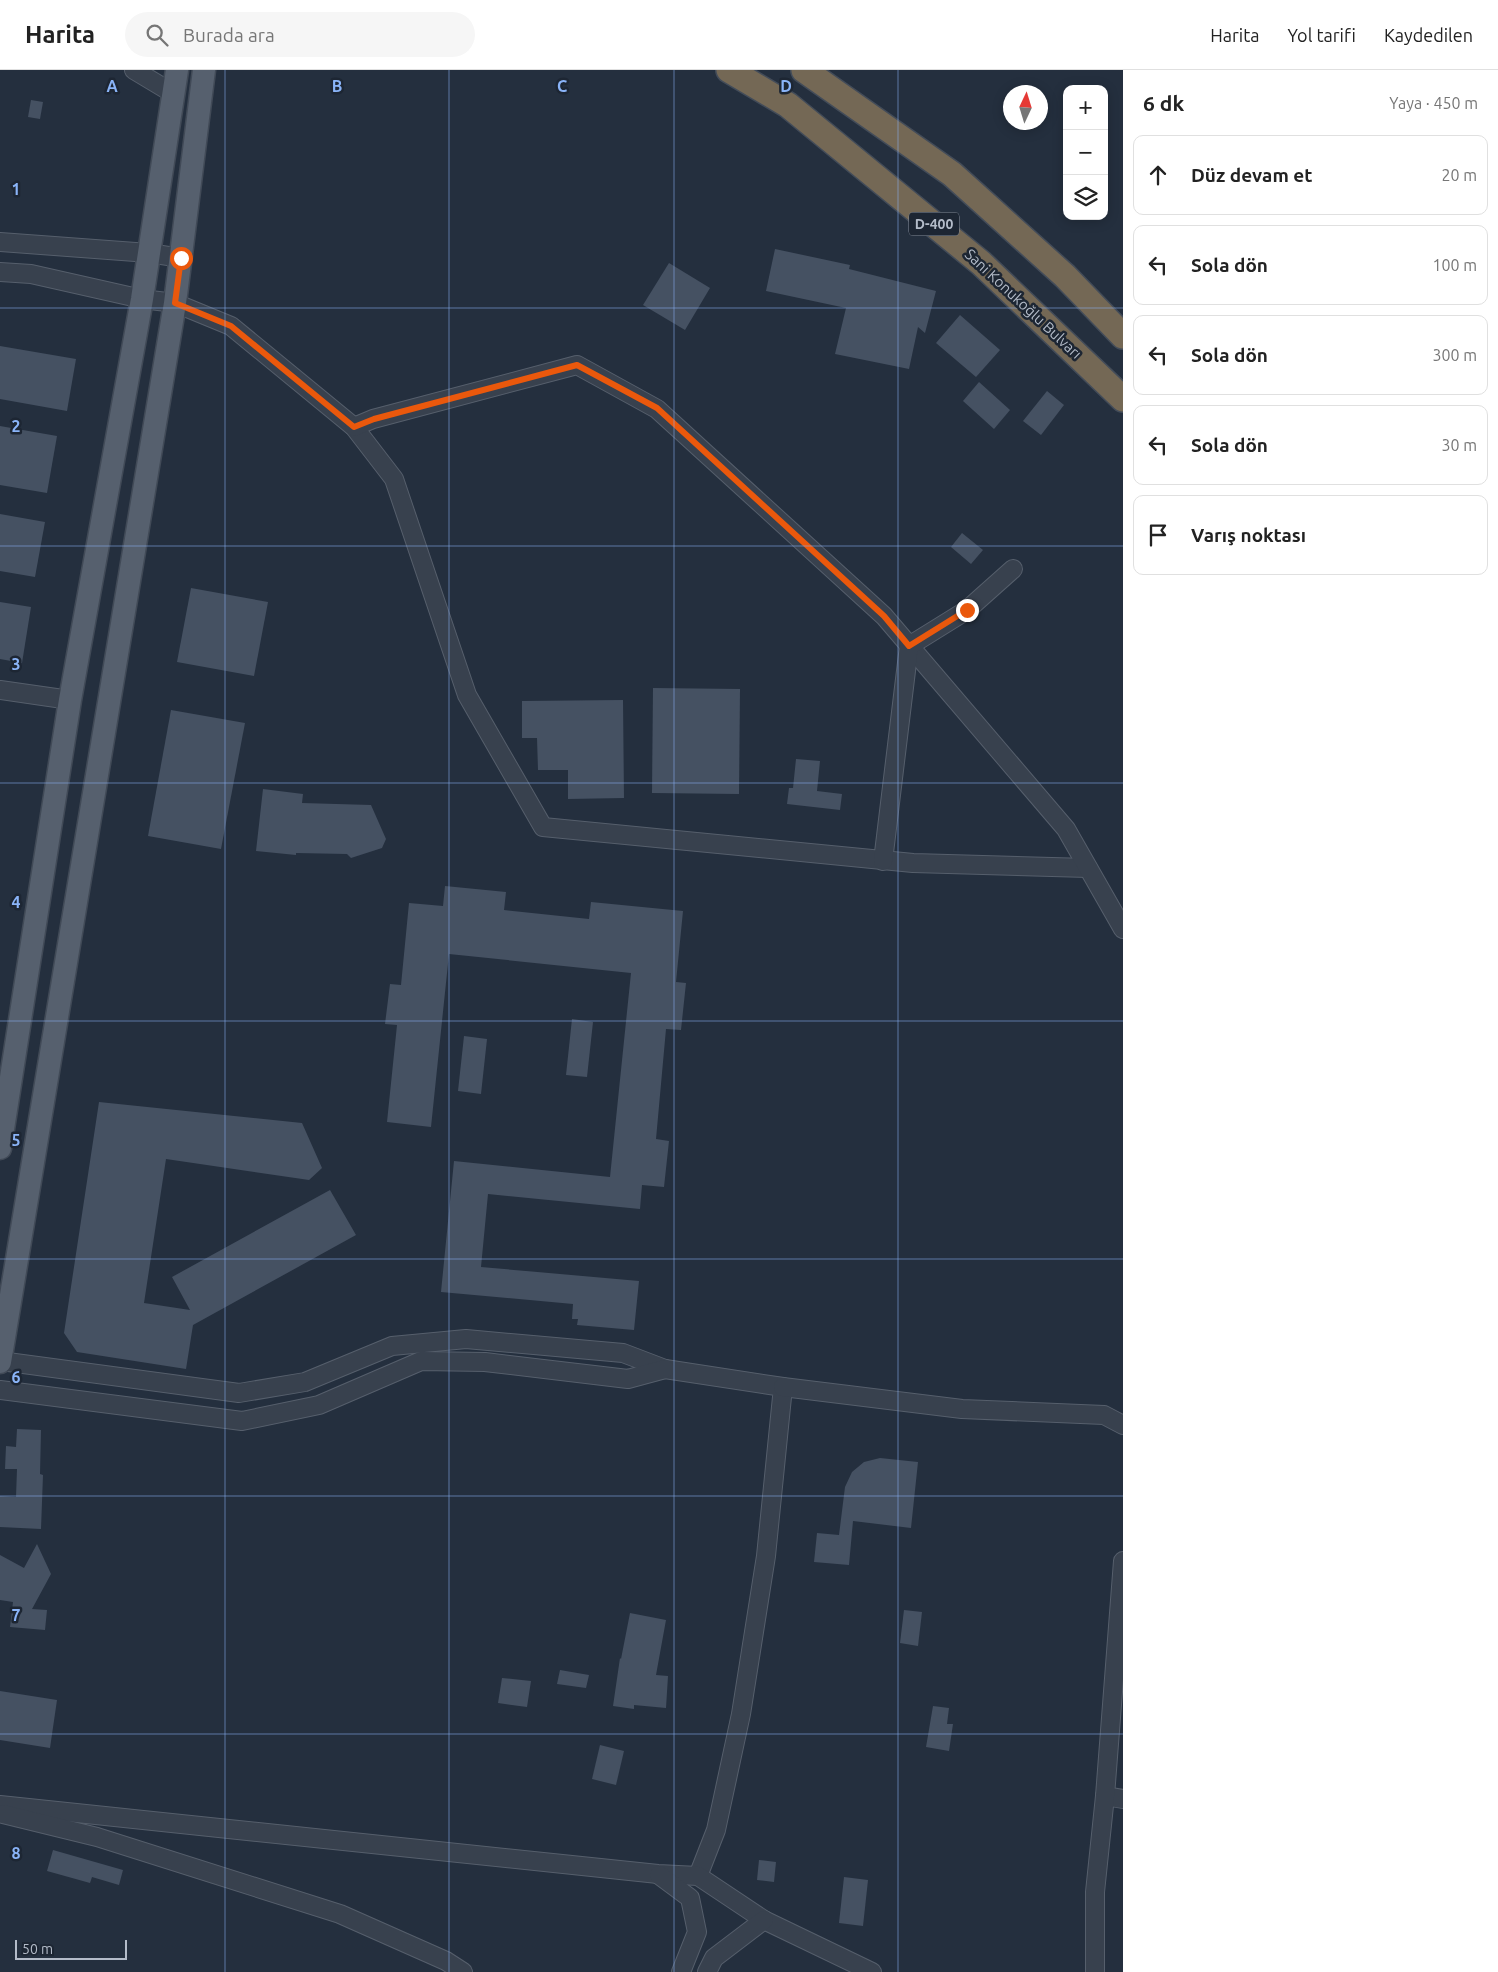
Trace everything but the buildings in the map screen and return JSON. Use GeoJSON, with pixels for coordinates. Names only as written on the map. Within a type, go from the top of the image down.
{"type":"FeatureCollection","features":[{"type":"Feature","properties":{"kind":"highway","name":"Sani Konukoğlu Bulvarı"},"geometry":{"type":"LineString","coordinates":[[729,70],[788,105],[973,256],[1123,398]]}},
{"type":"Feature","properties":{"kind":"highway"},"geometry":{"type":"LineString","coordinates":[[804,70],[952,174],[1065,276],[1123,336]]}},
{"type":"Feature","properties":{"kind":"main road"},"geometry":{"type":"LineString","coordinates":[[0,1148],[70,700],[150,253],[177,70]]}},
{"type":"Feature","properties":{"kind":"main road"},"geometry":{"type":"LineString","coordinates":[[0,1362],[175,303],[204,70]]}},
{"type":"Feature","properties":{"kind":"street"},"geometry":{"type":"LineString","coordinates":[[134,70],[174,94]]}},
{"type":"Feature","properties":{"kind":"street"},"geometry":{"type":"LineString","coordinates":[[0,242],[150,253],[181,258]]}},
{"type":"Feature","properties":{"kind":"street"},"geometry":{"type":"LineString","coordinates":[[0,272],[31,274],[142,299],[175,303],[231,326],[354,427],[394,479],[467,695],[543,827],[883,861],[1088,868]]}},
{"type":"Feature","properties":{"kind":"street"},"geometry":{"type":"LineString","coordinates":[[354,427],[374,419],[577,365],[657,408],[884,616],[1066,828],[1123,929]]}},
{"type":"Feature","properties":{"kind":"street"},"geometry":{"type":"LineString","coordinates":[[909,646],[967,610],[1014,569]]}},
{"type":"Feature","properties":{"kind":"street"},"geometry":{"type":"LineString","coordinates":[[883,861],[909,646]]}},
{"type":"Feature","properties":{"kind":"street"},"geometry":{"type":"LineString","coordinates":[[0,690],[70,700]]}},
{"type":"Feature","properties":{"kind":"street"},"geometry":{"type":"LineString","coordinates":[[0,1362],[239,1393],[305,1382],[392,1346],[466,1340],[623,1354],[665,1369],[783,1387],[962,1409],[1104,1415],[1123,1425]]}},
{"type":"Feature","properties":{"kind":"street"},"geometry":{"type":"LineString","coordinates":[[0,1390],[242,1421],[319,1405],[421,1361],[486,1362],[628,1379],[665,1369]]}},
{"type":"Feature","properties":{"kind":"street"},"geometry":{"type":"LineString","coordinates":[[698,1876],[716,1830],[741,1714],[766,1556],[783,1387]]}},
{"type":"Feature","properties":{"kind":"street"},"geometry":{"type":"LineString","coordinates":[[1095,1972],[1095,1892],[1105,1796],[1123,1561]]}},
{"type":"Feature","properties":{"kind":"street"},"geometry":{"type":"LineString","coordinates":[[1105,1796],[1123,1799]]}},
{"type":"Feature","properties":{"kind":"street"},"geometry":{"type":"LineString","coordinates":[[0,1804],[658,1874],[698,1876],[764,1920],[872,1972]]}},
{"type":"Feature","properties":{"kind":"street"},"geometry":{"type":"LineString","coordinates":[[0,1814],[96,1837],[340,1914],[446,1961],[463,1972]]}},
{"type":"Feature","properties":{"kind":"street"},"geometry":{"type":"LineString","coordinates":[[658,1874],[690,1898],[697,1932],[681,1972]]}},
{"type":"Feature","properties":{"kind":"street"},"geometry":{"type":"LineString","coordinates":[[706,1972],[714,1958],[764,1920]]}},
{"type":"Feature","properties":{"kind":"route"},"geometry":{"type":"LineString","coordinates":[[181,258],[175,303],[231,326],[354,427],[374,419],[577,365],[657,408],[884,616],[909,646],[967,610]]}}]}
